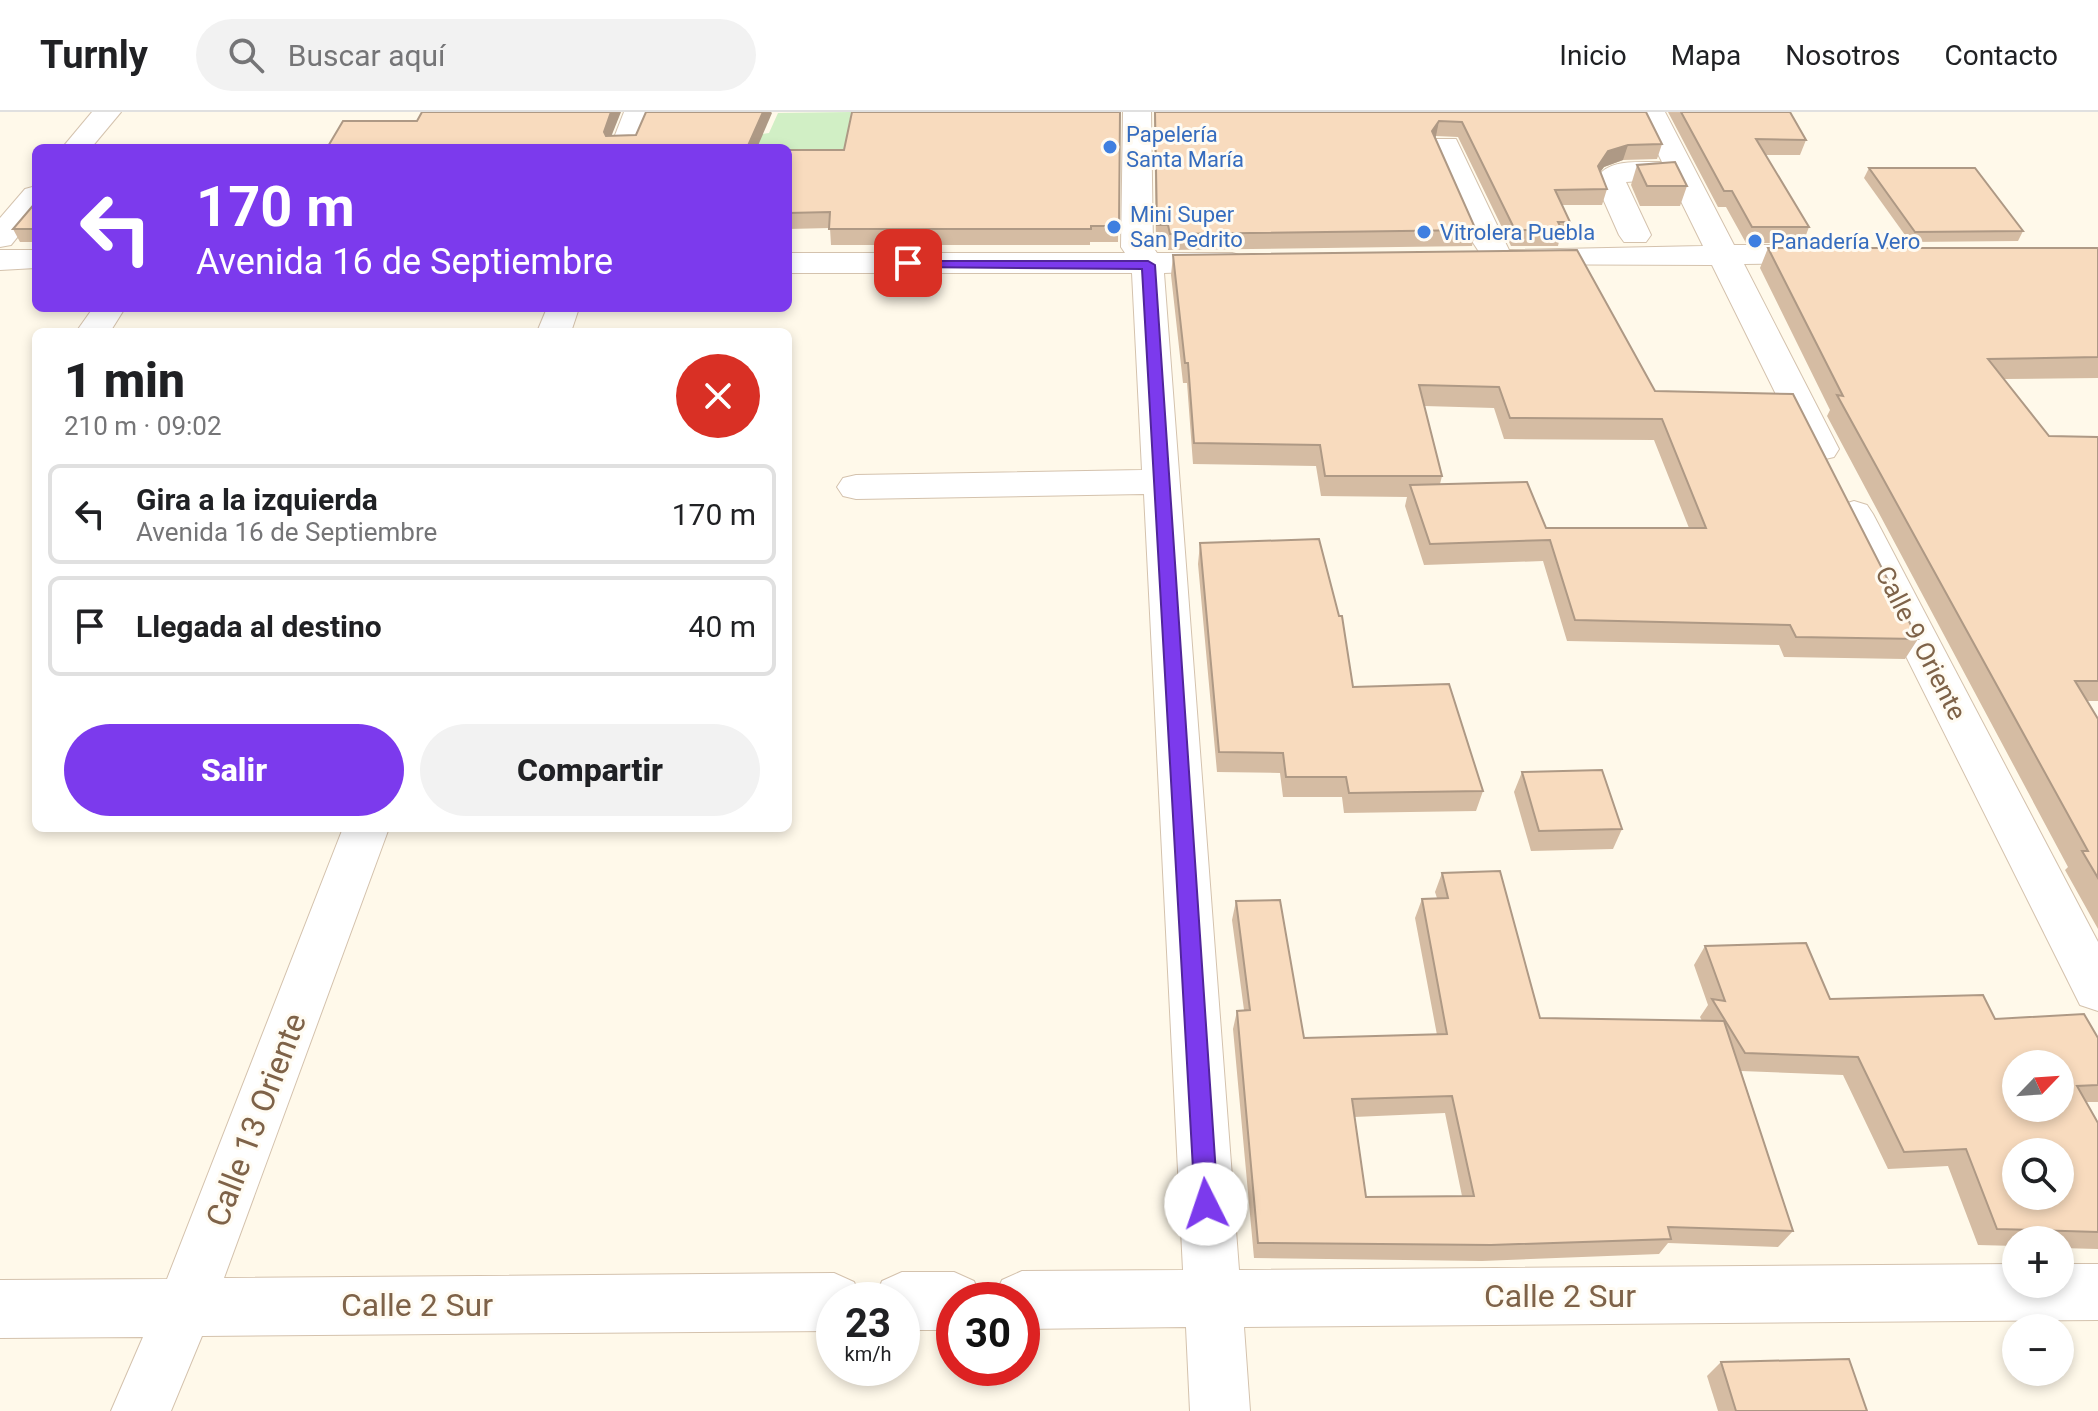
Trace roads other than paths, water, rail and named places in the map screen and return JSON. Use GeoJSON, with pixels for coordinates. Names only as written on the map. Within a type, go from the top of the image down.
{"type":"FeatureCollection","features":[{"type":"Feature","properties":{"kind":"street"},"geometry":{"type":"LineString","coordinates":[[79,144],[107,112]]}},
{"type":"Feature","properties":{"kind":"street"},"geometry":{"type":"LineString","coordinates":[[626,144],[638,112]]}},
{"type":"Feature","properties":{"kind":"street"},"geometry":{"type":"LineString","coordinates":[[1137,112],[1137,247],[1148,265],[1220,1411]]}},
{"type":"Feature","properties":{"kind":"street","name":"Calle 9 Oriente"},"geometry":{"type":"LineString","coordinates":[[1651,112],[2098,990]]}},
{"type":"Feature","properties":{"kind":"street"},"geometry":{"type":"LineString","coordinates":[[1446,145],[1484,235],[1498,257]]}},
{"type":"Feature","properties":{"kind":"street"},"geometry":{"type":"LineString","coordinates":[[1635,235],[1611,183],[1612,177],[1619,173],[1680,170]]}},
{"type":"Feature","properties":{"kind":"street"},"geometry":{"type":"LineString","coordinates":[[0,238],[32,200]]}},
{"type":"Feature","properties":{"kind":"street"},"geometry":{"type":"LineString","coordinates":[[1467,258],[1847,254]]}},
{"type":"Feature","properties":{"kind":"street"},"geometry":{"type":"LineString","coordinates":[[0,260],[32,259]]}},
{"type":"Feature","properties":{"kind":"street"},"geometry":{"type":"LineString","coordinates":[[792,263],[1148,265],[1259,262]]}},
{"type":"Feature","properties":{"kind":"street"},"geometry":{"type":"LineString","coordinates":[[856,487],[1161,482]]}},
{"type":"Feature","properties":{"kind":"street","name":"Calle 13 Oriente"},"geometry":{"type":"LineString","coordinates":[[141,1411],[185,1307],[364,832]]}},
{"type":"Feature","properties":{"kind":"street","name":"Calle 2 Sur"},"geometry":{"type":"LineString","coordinates":[[1040,1300],[2098,1292]]}},
{"type":"Feature","properties":{"kind":"street","name":"Calle 2 Sur"},"geometry":{"type":"LineString","coordinates":[[0,1309],[816,1302]]}},
{"type":"Feature","properties":{"kind":"place","name":"Papelería Santa María"},"geometry":{"type":"Point","coordinates":[1110,147]}},
{"type":"Feature","properties":{"kind":"place","name":"Mini Super San Pedrito"},"geometry":{"type":"Point","coordinates":[1114,227]}},
{"type":"Feature","properties":{"kind":"place","name":"Vitrolera Puebla"},"geometry":{"type":"Point","coordinates":[1424,232]}},
{"type":"Feature","properties":{"kind":"place","name":"Panadería Vero"},"geometry":{"type":"Point","coordinates":[1755,241]}}]}
